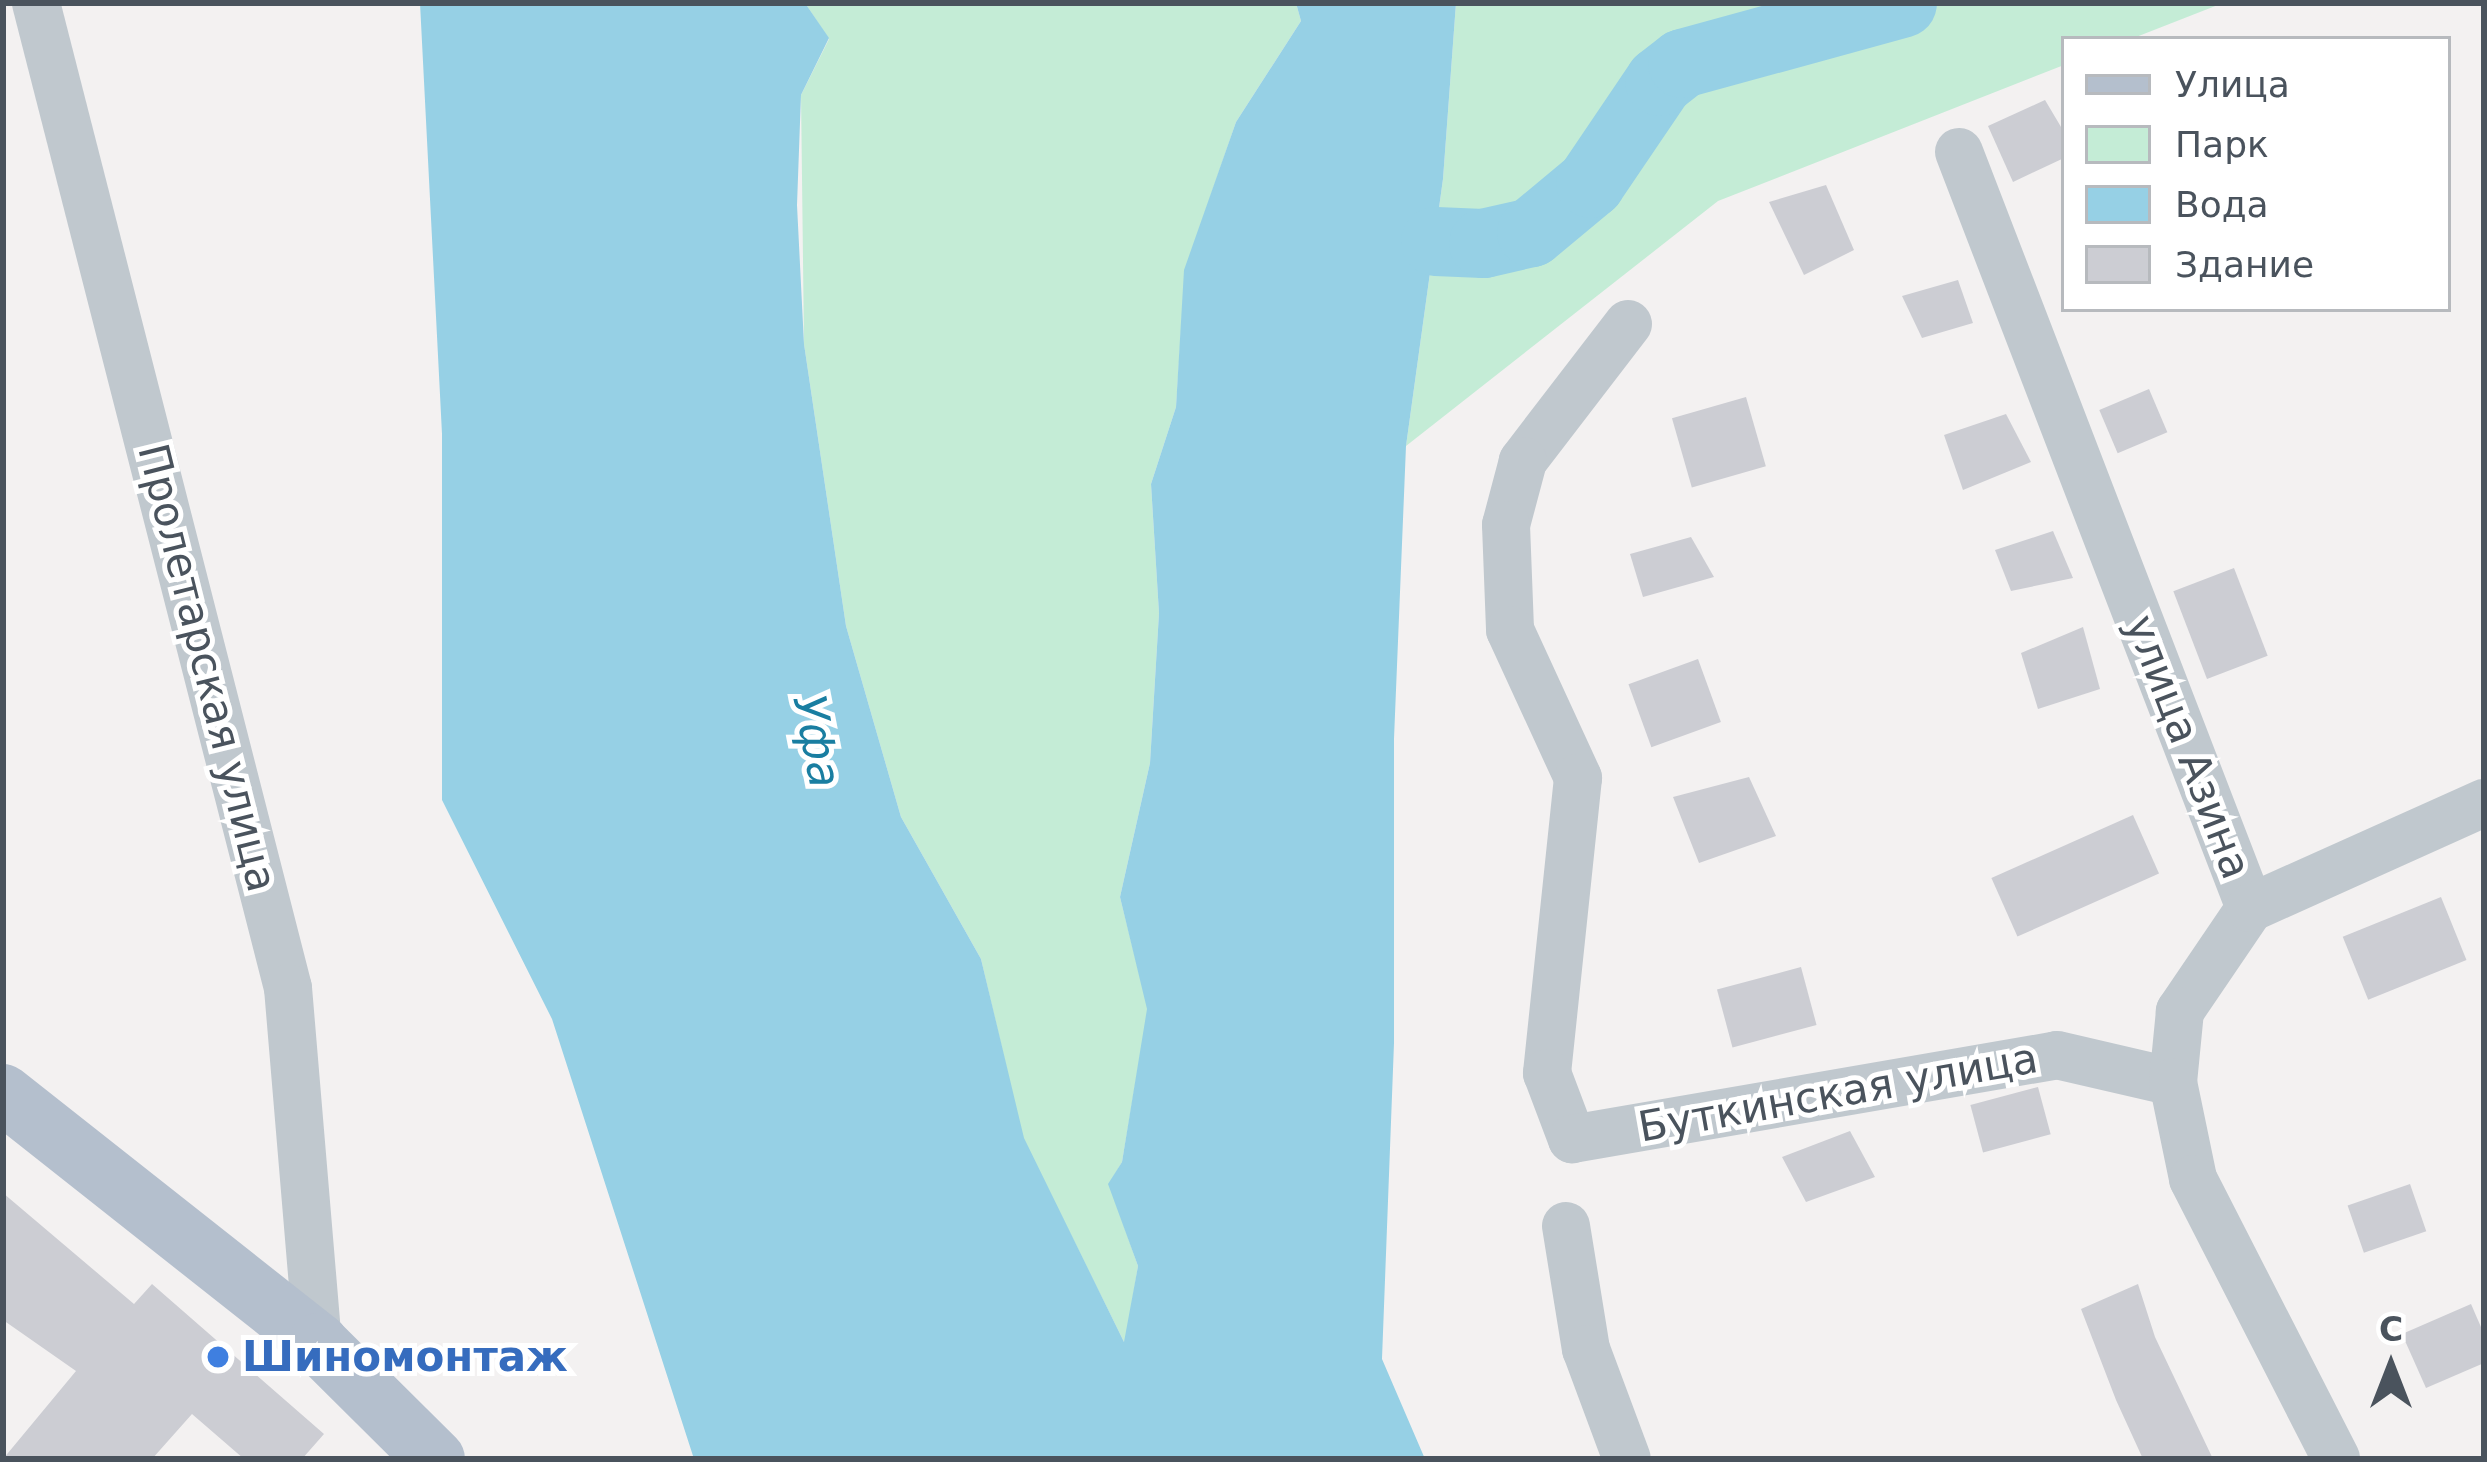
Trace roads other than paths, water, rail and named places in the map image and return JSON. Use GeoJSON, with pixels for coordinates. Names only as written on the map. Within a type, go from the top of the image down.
{"type":"FeatureCollection","features":[{"type":"Feature","properties":{"kind":"main road"},"geometry":{"type":"LineString","coordinates":[[3,1094],[318,1343],[435,1459]]}},
{"type":"Feature","properties":{"kind":"street"},"geometry":{"type":"LineString","coordinates":[[14,3],[42,22]]}},
{"type":"Feature","properties":{"kind":"street","name":"Пролетарская улица"},"geometry":{"type":"LineString","coordinates":[[42,22],[287,988],[318,1343]]}},
{"type":"Feature","properties":{"kind":"street","name":"улица Азина"},"geometry":{"type":"LineString","coordinates":[[1959,152],[2250,908],[2180,1011],[2174,1082],[2193,1179],[2336,1459]]}},
{"type":"Feature","properties":{"kind":"street","name":"Буткинская улица"},"geometry":{"type":"LineString","coordinates":[[1628,324],[1523,461],[1506,525],[1510,630],[1578,778],[1547,1073],[1572,1138],[2057,1055],[2174,1082]]}},
{"type":"Feature","properties":{"kind":"street"},"geometry":{"type":"LineString","coordinates":[[2250,908],[2478,820]]}},
{"type":"Feature","properties":{"kind":"street"},"geometry":{"type":"LineString","coordinates":[[1566,1226],[1586,1348],[1627,1459]]}},
{"type":"Feature","properties":{"kind":"water","name":"Уфа"},"geometry":{"type":"Polygon","coordinates":[[[420,3],[805,3],[829,38],[801,95],[797,205],[804,344],[846,626],[901,817],[981,959],[1024,1138],[1124,1342],[1138,1266],[1108,1184],[1122,1162],[1147,1009],[1120,897],[1150,763],[1159,613],[1151,484],[1176,407],[1184,270],[1236,122],[1301,21],[1296,3],[1456,3],[1443,179],[1406,446],[1394,739],[1394,1043],[1382,1359],[1425,1459],[694,1459],[552,1019],[442,800],[442,434],[420,3]]]}},
{"type":"Feature","properties":{"kind":"waterway"},"geometry":{"type":"LineString","coordinates":[[1435,241],[1483,243],[1531,232],[1590,183],[1659,81],[1682,63],[1902,3]]}},
{"type":"Feature","properties":{"kind":"place","name":"Шиномонтаж"},"geometry":{"type":"Point","coordinates":[218,1357]}}]}
